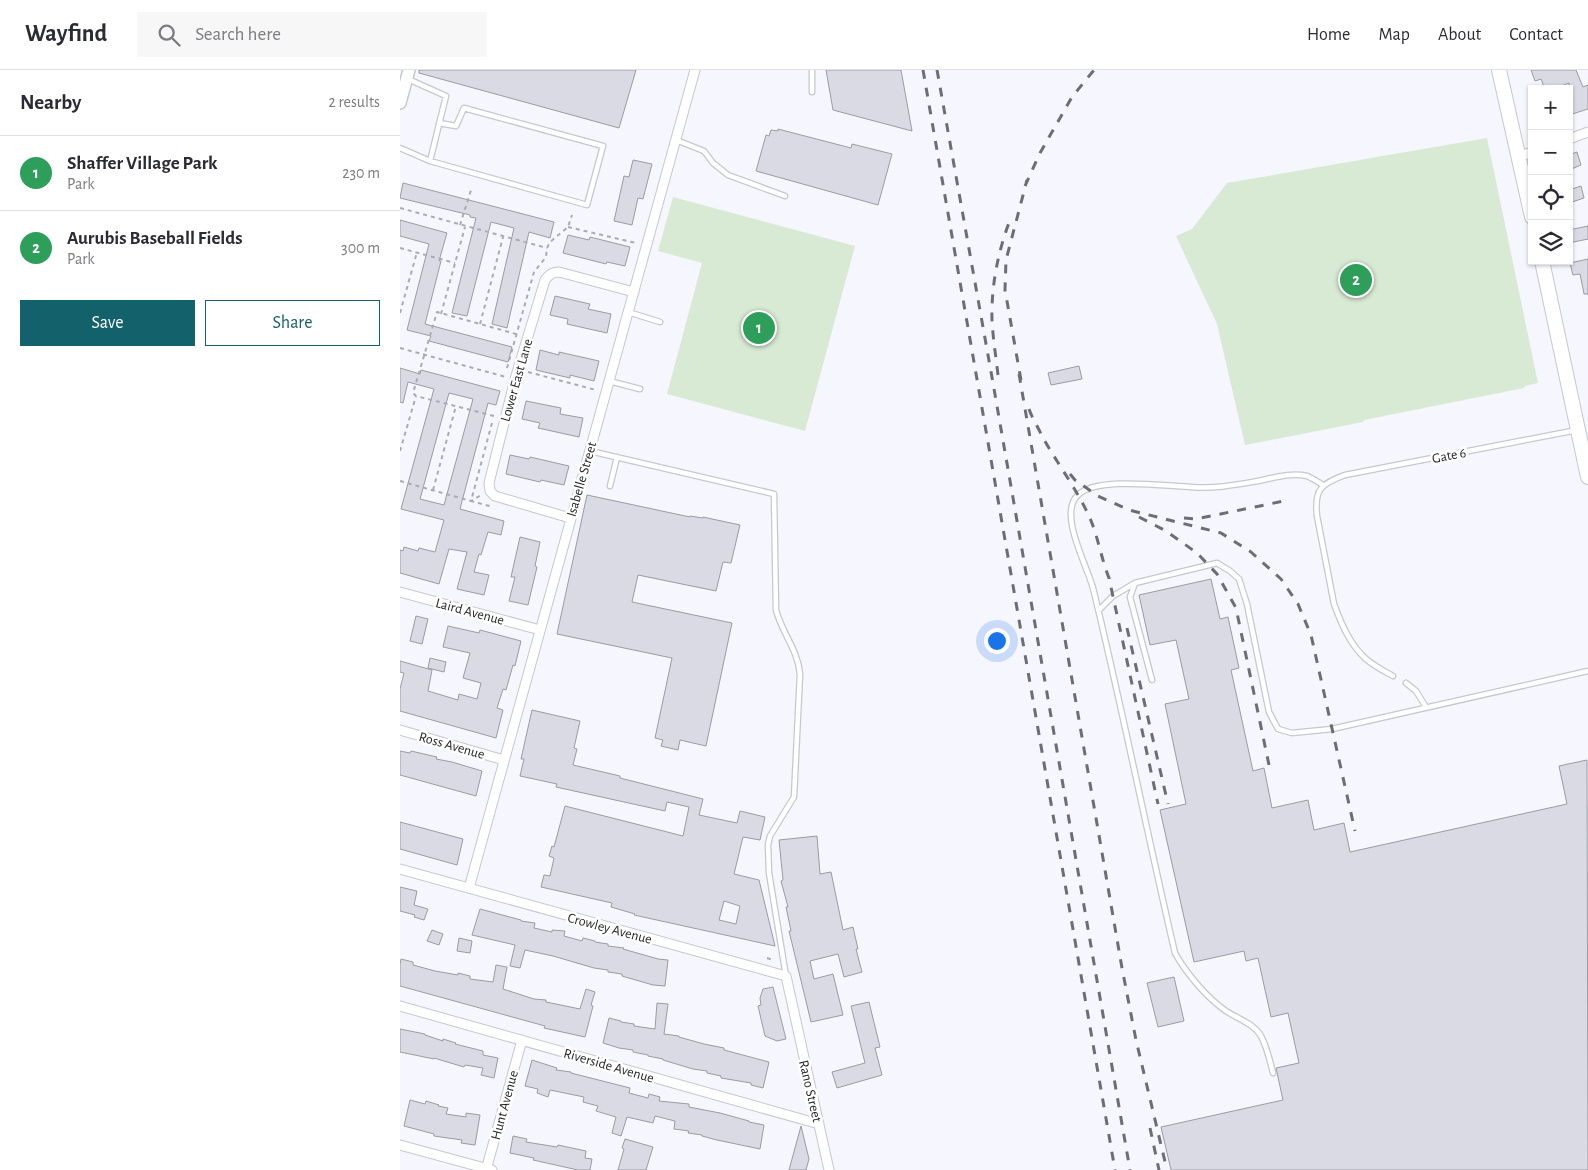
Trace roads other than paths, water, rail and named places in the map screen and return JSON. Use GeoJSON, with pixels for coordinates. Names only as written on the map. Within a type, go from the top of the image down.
{"type":"FeatureCollection","features":[{"type":"Feature","properties":{"kind":"main road"},"geometry":{"type":"LineString","coordinates":[[1499,70],[1528,200]]}},
{"type":"Feature","properties":{"kind":"main road"},"geometry":{"type":"LineString","coordinates":[[1543,265],[1588,477]]}},
{"type":"Feature","properties":{"kind":"street","name":"Isabelle Street"},"geometry":{"type":"LineString","coordinates":[[469,888],[695,70]]}},
{"type":"Feature","properties":{"kind":"street"},"geometry":{"type":"LineString","coordinates":[[400,103],[405,75]]}},
{"type":"Feature","properties":{"kind":"street"},"geometry":{"type":"LineString","coordinates":[[1573,138],[1588,132]]}},
{"type":"Feature","properties":{"kind":"street"},"geometry":{"type":"LineString","coordinates":[[1518,156],[1528,153]]}},
{"type":"Feature","properties":{"kind":"street","name":"Lower East Lane"},"geometry":{"type":"LineString","coordinates":[[570,518],[495,496],[490,491],[489,483],[515,379],[545,280],[548,276],[559,272],[634,292]]}},
{"type":"Feature","properties":{"kind":"street","name":"Laird Avenue"},"geometry":{"type":"LineString","coordinates":[[400,592],[540,630]]}},
{"type":"Feature","properties":{"kind":"street","name":"Ross Avenue"},"geometry":{"type":"LineString","coordinates":[[400,730],[504,760]]}},
{"type":"Feature","properties":{"kind":"street","name":"Crowley Avenue"},"geometry":{"type":"LineString","coordinates":[[400,869],[786,976]]}},
{"type":"Feature","properties":{"kind":"street","name":"Rano Street"},"geometry":{"type":"LineString","coordinates":[[786,976],[829,1170]]}},
{"type":"Feature","properties":{"kind":"street","name":"Riverside Avenue"},"geometry":{"type":"LineString","coordinates":[[400,1006],[819,1124]]}},
{"type":"Feature","properties":{"kind":"street","name":"Hunt Avenue"},"geometry":{"type":"LineString","coordinates":[[488,1169],[522,1040]]}},
{"type":"Feature","properties":{"kind":"street"},"geometry":{"type":"LineString","coordinates":[[400,1145],[488,1169]]}},
{"type":"Feature","properties":{"kind":"lane"},"geometry":{"type":"LineString","coordinates":[[812,70],[812,92]]}},
{"type":"Feature","properties":{"kind":"lane"},"geometry":{"type":"LineString","coordinates":[[405,75],[446,96],[430,161]]}},
{"type":"Feature","properties":{"kind":"lane"},"geometry":{"type":"LineString","coordinates":[[400,148],[430,161],[587,205],[603,146],[464,108],[456,126],[440,123]]}},
{"type":"Feature","properties":{"kind":"lane"},"geometry":{"type":"LineString","coordinates":[[676,140],[704,151],[713,163],[728,175],[785,196]]}},
{"type":"Feature","properties":{"kind":"lane"},"geometry":{"type":"LineString","coordinates":[[628,312],[660,322]]}},
{"type":"Feature","properties":{"kind":"lane"},"geometry":{"type":"LineString","coordinates":[[609,381],[640,389]]}},
{"type":"Feature","properties":{"kind":"lane","name":"Gate 6"},"geometry":{"type":"LineString","coordinates":[[1323,485],[1330,480],[1345,475],[1578,430]]}},
{"type":"Feature","properties":{"kind":"lane"},"geometry":{"type":"LineString","coordinates":[[589,451],[774,494],[776,610],[780,625],[800,664],[794,797],[770,836],[768,845],[769,873],[786,976]]}},
{"type":"Feature","properties":{"kind":"lane"},"geometry":{"type":"LineString","coordinates":[[610,486],[617,457]]}},
{"type":"Feature","properties":{"kind":"lane"},"geometry":{"type":"LineString","coordinates":[[1273,1073],[1265,1045],[1256,1030],[1214,1002],[1186,972],[1175,953],[1134,772],[1121,702],[1099,610],[1092,582],[1072,528],[1070,508],[1073,501],[1078,494],[1088,488],[1124,483],[1202,488],[1292,475],[1309,477],[1323,485],[1317,497],[1317,516],[1334,604],[1347,634],[1356,648],[1366,659],[1393,676]]}},
{"type":"Feature","properties":{"kind":"lane"},"geometry":{"type":"LineString","coordinates":[[1099,610],[1113,596],[1135,583],[1217,563],[1239,579],[1247,604],[1269,712],[1278,729],[1292,733],[1332,729],[1588,671]]}},
{"type":"Feature","properties":{"kind":"lane"},"geometry":{"type":"LineString","coordinates":[[1135,583],[1130,598],[1152,680]]}},
{"type":"Feature","properties":{"kind":"lane"},"geometry":{"type":"LineString","coordinates":[[1406,684],[1416,691],[1426,707]]}},
{"type":"Feature","properties":{"kind":"railway"},"geometry":{"type":"LineString","coordinates":[[923,70],[1115,1170]]}},
{"type":"Feature","properties":{"kind":"railway"},"geometry":{"type":"LineString","coordinates":[[937,70],[1130,1170]]}},
{"type":"Feature","properties":{"kind":"railway"},"geometry":{"type":"LineString","coordinates":[[1025,186],[1040,153],[1072,97],[1094,70]]}},
{"type":"Feature","properties":{"kind":"railway"},"geometry":{"type":"LineString","coordinates":[[1021,380],[1005,290],[1006,260],[1027,180]]}},
{"type":"Feature","properties":{"kind":"railway"},"geometry":{"type":"LineString","coordinates":[[998,375],[992,327],[994,282],[1002,244],[1010,220]]}},
{"type":"Feature","properties":{"kind":"railway"},"geometry":{"type":"LineString","coordinates":[[1019,374],[1122,968],[1136,1040],[1167,1170]]}},
{"type":"Feature","properties":{"kind":"railway"},"geometry":{"type":"LineString","coordinates":[[1029,409],[1042,436],[1084,506],[1095,531],[1109,578],[1158,804]]}},
{"type":"Feature","properties":{"kind":"railway"},"geometry":{"type":"LineString","coordinates":[[1070,474],[1075,480],[1098,496],[1129,510],[1221,533],[1251,552],[1281,579],[1298,604],[1311,635],[1355,831]]}},
{"type":"Feature","properties":{"kind":"railway"},"geometry":{"type":"LineString","coordinates":[[1184,518],[1196,519],[1289,500]]}},
{"type":"Feature","properties":{"kind":"railway"},"geometry":{"type":"LineString","coordinates":[[1139,517],[1166,531],[1197,553],[1217,574],[1236,608],[1269,765]]}},
{"type":"Feature","properties":{"kind":"railway"},"geometry":{"type":"LineString","coordinates":[[1127,628],[1168,804]]}},
{"type":"Feature","properties":{"kind":"railway"},"geometry":{"type":"LineString","coordinates":[[1150,1128],[1159,1170]]}},
{"type":"Feature","properties":{"kind":"place","name":"Aurubis Baseball Fields"},"geometry":{"type":"Point","coordinates":[1356,280]}},
{"type":"Feature","properties":{"kind":"place","name":"Shaffer Village Park"},"geometry":{"type":"Point","coordinates":[759,328]}}]}
